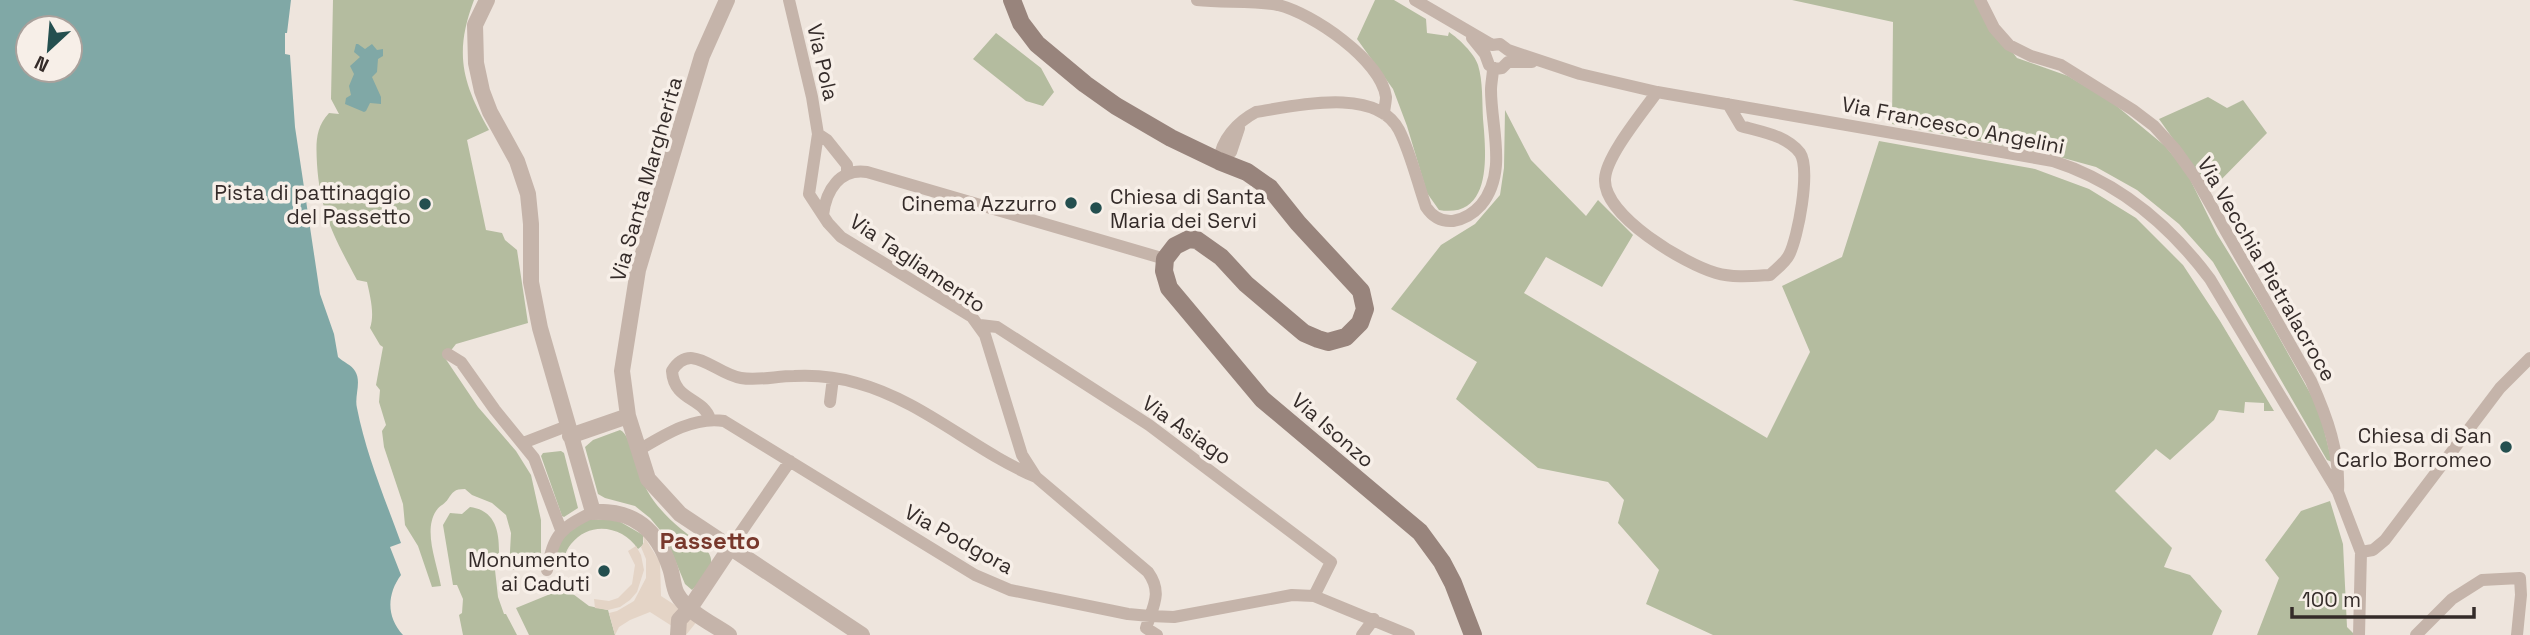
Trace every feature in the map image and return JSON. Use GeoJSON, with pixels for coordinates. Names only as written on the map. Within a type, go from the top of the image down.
{"type":"FeatureCollection","features":[{"type":"Feature","properties":{"kind":"main road"},"geometry":{"type":"LineString","coordinates":[[1012,0],[1029,35],[1077,77],[1138,119],[1219,161],[1247,172],[1270,188],[1298,223],[1361,291],[1365,309],[1360,323],[1346,337],[1336,341],[1318,340],[1304,333],[1246,284],[1221,257],[1197,240],[1189,239],[1175,246],[1165,259]]}},
{"type":"Feature","properties":{"kind":"main road","name":"Via Isonzo"},"geometry":{"type":"LineString","coordinates":[[1165,259],[1164,271],[1169,288],[1262,399],[1420,532],[1448,573],[1473,635]]}},
{"type":"Feature","properties":{"kind":"street"},"geometry":{"type":"LineString","coordinates":[[487,0],[475,25],[476,63],[490,112],[520,168],[528,194],[531,282],[540,328],[593,512]]}},
{"type":"Feature","properties":{"kind":"street","name":"Via Santa Margherita"},"geometry":{"type":"LineString","coordinates":[[727,0],[702,56],[638,270],[622,371],[628,416],[648,479],[665,500],[680,514],[862,635]]}},
{"type":"Feature","properties":{"kind":"street","name":"Via Pola"},"geometry":{"type":"LineString","coordinates":[[789,0],[818,134]]}},
{"type":"Feature","properties":{"kind":"street"},"geometry":{"type":"LineString","coordinates":[[1197,0],[1274,4],[1295,9],[1312,19],[1355,51],[1374,72],[1386,97],[1384,114]]}},
{"type":"Feature","properties":{"kind":"street","name":"Via Francesco Angelini"},"geometry":{"type":"LineString","coordinates":[[1415,0],[1464,30],[1489,50],[1500,44],[1508,56],[1657,92],[2053,161],[2074,167],[2118,190],[2167,228],[2188,249],[2210,279],[2338,492],[2361,552],[2359,635]]}},
{"type":"Feature","properties":{"kind":"street","name":"Via Vecchia Pietralacroce"},"geometry":{"type":"LineString","coordinates":[[1980,0],[1994,28],[2009,45],[2031,56],[2061,65],[2133,110],[2154,126],[2195,177],[2316,392],[2335,446],[2339,468],[2338,492]]}},
{"type":"Feature","properties":{"kind":"street"},"geometry":{"type":"LineString","coordinates":[[1489,50],[1486,62],[1493,68],[1502,68],[1508,56]]}},
{"type":"Feature","properties":{"kind":"street"},"geometry":{"type":"LineString","coordinates":[[1219,161],[1220,146],[1240,124],[1256,112],[1334,103],[1363,104],[1384,114],[1398,128],[1430,213],[1446,221],[1469,216],[1485,200],[1492,188],[1495,173],[1496,139],[1491,90],[1493,68]]}},
{"type":"Feature","properties":{"kind":"street"},"geometry":{"type":"LineString","coordinates":[[1657,92],[1607,165],[1607,195],[1637,228],[1658,245],[1688,261],[1717,274],[1770,275],[1788,258],[1796,240],[1804,168],[1801,155],[1784,139],[1741,127],[1728,104]]}},
{"type":"Feature","properties":{"kind":"street"},"geometry":{"type":"LineString","coordinates":[[818,134],[827,140],[847,165],[847,173],[867,172],[1165,259]]}},
{"type":"Feature","properties":{"kind":"street","name":"Via Tagliamento"},"geometry":{"type":"LineString","coordinates":[[818,134],[809,194],[823,215],[841,237],[958,308],[980,325],[1022,455],[1035,477],[1148,572],[1156,583],[1156,595],[1150,616]]}},
{"type":"Feature","properties":{"kind":"street","name":"Via Tagliamento"},"geometry":{"type":"LineString","coordinates":[[823,215],[832,187],[847,173]]}},
{"type":"Feature","properties":{"kind":"street","name":"Via Asiago"},"geometry":{"type":"LineString","coordinates":[[980,325],[997,327],[1149,425],[1331,562],[1314,596]]}},
{"type":"Feature","properties":{"kind":"street"},"geometry":{"type":"LineString","coordinates":[[447,354],[461,362],[534,458],[561,530]]}},
{"type":"Feature","properties":{"kind":"street","name":"Via Podgora"},"geometry":{"type":"LineString","coordinates":[[833,378],[740,378],[690,357],[681,359],[672,371],[672,383],[683,396],[705,409],[710,419],[724,421],[975,575],[1010,590],[1129,614],[1174,617],[1292,595],[1314,596],[1409,635]]}},
{"type":"Feature","properties":{"kind":"street"},"geometry":{"type":"LineString","coordinates":[[2361,552],[2373,550],[2385,540],[2500,388],[2530,358]]}},
{"type":"Feature","properties":{"kind":"street"},"geometry":{"type":"LineString","coordinates":[[830,402],[833,378],[880,390],[927,414],[1011,467],[1035,477]]}},
{"type":"Feature","properties":{"kind":"street"},"geometry":{"type":"LineString","coordinates":[[523,443],[628,416]]}},
{"type":"Feature","properties":{"kind":"street"},"geometry":{"type":"LineString","coordinates":[[639,450],[667,433],[710,419]]}},
{"type":"Feature","properties":{"kind":"street"},"geometry":{"type":"LineString","coordinates":[[678,635],[679,620],[690,608],[790,461]]}},
{"type":"Feature","properties":{"kind":"street"},"geometry":{"type":"LineString","coordinates":[[547,570],[550,554],[561,530],[593,512],[625,514],[635,518],[648,530],[664,551],[677,594],[690,608],[729,635]]}},
{"type":"Feature","properties":{"kind":"street"},"geometry":{"type":"LineString","coordinates":[[2416,635],[2452,599],[2482,580],[2520,578],[2530,568]]}},
{"type":"Feature","properties":{"kind":"street"},"geometry":{"type":"LineString","coordinates":[[2517,635],[2520,578]]}},
{"type":"Feature","properties":{"kind":"street"},"geometry":{"type":"LineString","coordinates":[[1150,616],[1146,628],[1157,635]]}},
{"type":"Feature","properties":{"kind":"street"},"geometry":{"type":"LineString","coordinates":[[1362,635],[1374,619]]}},
{"type":"Feature","properties":{"kind":"green space"},"geometry":{"type":"Polygon","coordinates":[[[333,0],[474,0],[464,36],[464,67],[472,97],[489,130],[467,140],[486,230],[502,233],[505,240],[517,250],[528,323],[456,344],[445,358],[478,407],[516,451],[531,475],[541,520],[541,570],[509,570],[511,533],[506,515],[492,503],[472,495],[465,489],[453,493],[437,509],[432,519],[431,537],[441,586],[432,587],[418,546],[405,525],[403,504],[384,447],[382,431],[386,425],[379,402],[380,390],[376,385],[383,347],[370,328],[372,311],[367,282],[357,280],[335,238],[321,197],[317,137],[329,113],[339,114],[331,99],[333,0]]]}},
{"type":"Feature","properties":{"kind":"green space"},"geometry":{"type":"Polygon","coordinates":[[[1375,0],[1394,0],[1426,19],[1427,33],[1448,36],[1449,32],[1466,47],[1478,65],[1482,85],[1485,165],[1477,194],[1469,204],[1457,210],[1439,210],[1427,193],[1393,89],[1357,39],[1375,0]]]}},
{"type":"Feature","properties":{"kind":"green space"},"geometry":{"type":"Polygon","coordinates":[[[1792,0],[1976,0],[1981,13],[2017,58],[2068,76],[2113,103],[2165,146],[2186,171],[2217,234],[2262,307],[2319,409],[2332,462],[2327,460],[2213,262],[2179,224],[2137,190],[2096,167],[2056,156],[1892,124],[1893,22],[1792,0]]]}},
{"type":"Feature","properties":{"kind":"green space"},"geometry":{"type":"Polygon","coordinates":[[[996,33],[1041,68],[1054,92],[1043,106],[1026,101],[973,59],[996,33]]]}},
{"type":"Feature","properties":{"kind":"green space"},"geometry":{"type":"Polygon","coordinates":[[[2208,97],[2227,108],[2243,100],[2267,133],[2210,191],[2159,119],[2208,97]]]}},
{"type":"Feature","properties":{"kind":"green space"},"geometry":{"type":"Polygon","coordinates":[[[1505,110],[1531,160],[1586,216],[1598,200],[1633,235],[1602,287],[1546,257],[1524,293],[1767,438],[1810,352],[1782,286],[1842,257],[1879,141],[2035,169],[2089,189],[2136,218],[2183,265],[2274,411],[2264,411],[2264,403],[2245,402],[2244,413],[2219,410],[2214,420],[2170,460],[2156,449],[2115,491],[2172,548],[2164,567],[2190,575],[2222,611],[2212,635],[1713,635],[1646,604],[1659,570],[1618,523],[1624,500],[1608,482],[1538,468],[1456,399],[1477,362],[1391,309],[1441,245],[1475,224],[1500,195],[1504,168],[1505,110]]]}},
{"type":"Feature","properties":{"kind":"green space"},"geometry":{"type":"Polygon","coordinates":[[[620,430],[628,440],[645,486],[655,502],[710,556],[709,570],[692,590],[685,584],[665,536],[650,518],[635,506],[598,494],[585,447],[593,440],[620,430]]]}},
{"type":"Feature","properties":{"kind":"green space"},"geometry":{"type":"Polygon","coordinates":[[[543,453],[564,453],[578,508],[564,517],[541,456],[543,453]]]}},
{"type":"Feature","properties":{"kind":"green space"},"geometry":{"type":"Polygon","coordinates":[[[2330,501],[2343,544],[2347,627],[2355,635],[2257,635],[2279,578],[2265,560],[2301,511],[2330,501]]]}},
{"type":"Feature","properties":{"kind":"green space"},"geometry":{"type":"Polygon","coordinates":[[[470,507],[488,515],[497,530],[499,559],[498,569],[495,570],[498,597],[504,614],[517,635],[463,635],[459,615],[462,613],[463,599],[457,585],[453,585],[443,525],[450,513],[462,514],[470,507]]]}},
{"type":"Feature","properties":{"kind":"green space"},"geometry":{"type":"Polygon","coordinates":[[[589,519],[617,520],[643,535],[643,545],[638,549],[632,541],[615,531],[587,531],[571,544],[561,569],[552,569],[555,551],[563,538],[589,519]]]}},
{"type":"Feature","properties":{"kind":"green space"},"geometry":{"type":"Polygon","coordinates":[[[565,588],[589,606],[608,610],[615,635],[529,635],[516,608],[565,588]]]}},
{"type":"Feature","properties":{"kind":"shaded area"},"geometry":{"type":"Polygon","coordinates":[[[643,535],[660,562],[661,596],[698,620],[686,635],[650,612],[619,627],[615,635],[609,613],[634,601],[646,578],[646,559],[641,547],[644,542],[643,535]]]}},
{"type":"Feature","properties":{"kind":"shaded area"},"geometry":{"type":"Polygon","coordinates":[[[636,546],[644,570],[637,592],[620,607],[608,610],[595,608],[594,599],[609,601],[618,598],[632,584],[635,565],[628,551],[636,546]]]}},
{"type":"Feature","properties":{"kind":"water"},"geometry":{"type":"Polygon","coordinates":[[[0,0],[291,0],[285,33],[285,54],[290,55],[295,127],[320,294],[334,334],[338,357],[352,367],[357,375],[356,403],[365,442],[401,543],[390,547],[401,575],[393,590],[390,605],[397,628],[403,635],[0,635],[0,0]]]}},
{"type":"Feature","properties":{"kind":"water"},"geometry":{"type":"Polygon","coordinates":[[[356,44],[365,49],[372,44],[377,50],[383,49],[383,56],[378,59],[377,72],[372,77],[381,97],[381,104],[370,103],[364,112],[345,104],[346,98],[351,95],[349,86],[354,74],[350,66],[360,57],[354,52],[356,44]]]}},
{"type":"Feature","properties":{"kind":"place","name":"Cinema Azzurro"},"geometry":{"type":"Point","coordinates":[1071,203]}},
{"type":"Feature","properties":{"kind":"place","name":"Pista di pattinaggio del Passetto"},"geometry":{"type":"Point","coordinates":[425,204]}},
{"type":"Feature","properties":{"kind":"place","name":"Chiesa di Santa Maria dei Servi"},"geometry":{"type":"Point","coordinates":[1096,208]}},
{"type":"Feature","properties":{"kind":"place","name":"Chiesa di San Carlo Borromeo"},"geometry":{"type":"Point","coordinates":[2506,447]}},
{"type":"Feature","properties":{"kind":"place","name":"Monumento ai Caduti"},"geometry":{"type":"Point","coordinates":[604,571]}},
{"type":"Feature","properties":{"kind":"district","name":"Passetto"},"geometry":{"type":"Point","coordinates":[710,540]}}]}
